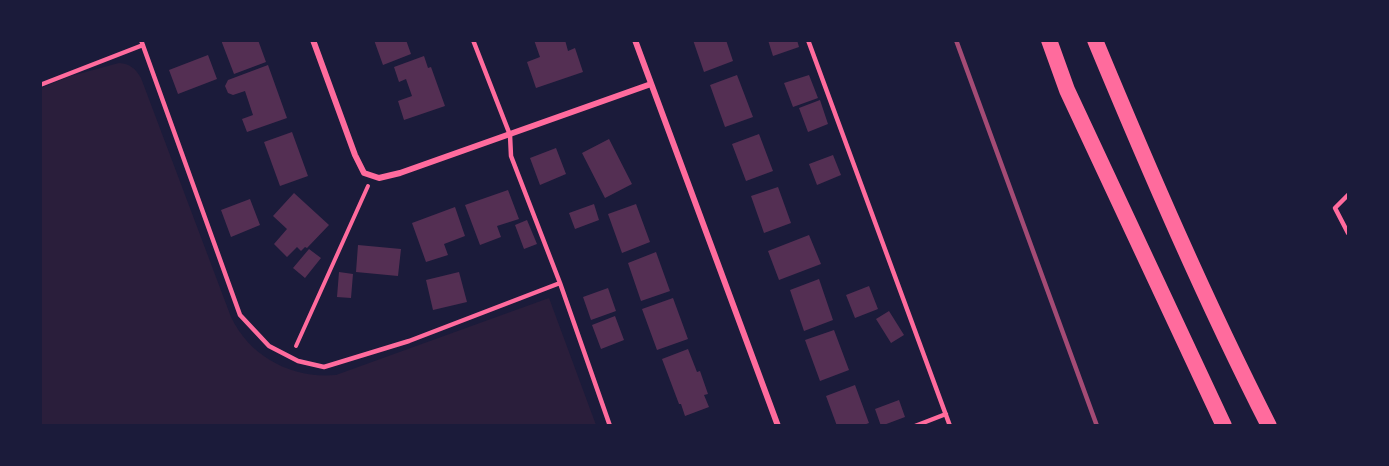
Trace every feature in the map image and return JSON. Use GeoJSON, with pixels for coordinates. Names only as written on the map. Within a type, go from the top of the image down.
{"type":"FeatureCollection","features":[{"type":"Feature","properties":{"kind":"highway"},"geometry":{"type":"LineString","coordinates":[[1049,40],[1067,90],[1224,426]]}},
{"type":"Feature","properties":{"kind":"highway"},"geometry":{"type":"LineString","coordinates":[[1095,40],[1146,162],[1239,367],[1269,426]]}},
{"type":"Feature","properties":{"kind":"street"},"geometry":{"type":"LineString","coordinates":[[313,40],[355,155],[364,173],[379,178],[510,135],[651,84]]}},
{"type":"Feature","properties":{"kind":"street"},"geometry":{"type":"LineString","coordinates":[[635,40],[777,426]]}},
{"type":"Feature","properties":{"kind":"lane"},"geometry":{"type":"LineString","coordinates":[[473,40],[510,135],[511,156],[560,283],[610,426]]}},
{"type":"Feature","properties":{"kind":"lane"},"geometry":{"type":"LineString","coordinates":[[808,40],[950,426]]}},
{"type":"Feature","properties":{"kind":"lane"},"geometry":{"type":"LineString","coordinates":[[40,85],[142,43],[240,315],[268,346],[298,361],[324,367],[409,341],[560,283]]}},
{"type":"Feature","properties":{"kind":"lane"},"geometry":{"type":"LineString","coordinates":[[1348,195],[1335,208],[1348,233]]}},
{"type":"Feature","properties":{"kind":"lane"},"geometry":{"type":"LineString","coordinates":[[915,426],[946,414]]}},
{"type":"Feature","properties":{"kind":"path"},"geometry":{"type":"LineString","coordinates":[[291,358],[365,190]]}},
{"type":"Feature","properties":{"kind":"shaded area"},"geometry":{"type":"Polygon","coordinates":[[[119,63],[132,67],[141,78],[231,317],[249,344],[261,354],[288,369],[320,375],[336,375],[549,298],[596,425],[41,425],[41,88],[71,76],[119,63]]]}},
{"type":"Feature","properties":{"kind":"building"},"geometry":{"type":"Polygon","coordinates":[[[221,40],[258,40],[266,62],[234,74],[221,40]]]}},
{"type":"Feature","properties":{"kind":"building"},"geometry":{"type":"Polygon","coordinates":[[[374,40],[406,40],[411,54],[383,65],[374,40]]]}},
{"type":"Feature","properties":{"kind":"building"},"geometry":{"type":"Polygon","coordinates":[[[534,40],[565,40],[568,51],[575,48],[583,72],[536,88],[527,62],[540,57],[534,40]]]}},
{"type":"Feature","properties":{"kind":"building"},"geometry":{"type":"Polygon","coordinates":[[[693,40],[726,40],[733,61],[704,72],[693,40]]]}},
{"type":"Feature","properties":{"kind":"building"},"geometry":{"type":"Polygon","coordinates":[[[768,40],[797,40],[799,47],[773,56],[768,40]]]}},
{"type":"Feature","properties":{"kind":"building"},"geometry":{"type":"Polygon","coordinates":[[[208,55],[217,79],[178,94],[169,70],[208,55]]]}},
{"type":"Feature","properties":{"kind":"building"},"geometry":{"type":"Polygon","coordinates":[[[424,56],[428,68],[431,67],[445,106],[404,120],[398,101],[412,96],[406,79],[399,82],[394,67],[424,56]]]}},
{"type":"Feature","properties":{"kind":"building"},"geometry":{"type":"Polygon","coordinates":[[[268,65],[287,118],[247,132],[242,119],[253,115],[245,91],[233,95],[228,93],[225,86],[228,80],[268,65]]]}},
{"type":"Feature","properties":{"kind":"building"},"geometry":{"type":"Polygon","coordinates":[[[737,75],[753,117],[725,127],[710,85],[737,75]]]}},
{"type":"Feature","properties":{"kind":"building"},"geometry":{"type":"Polygon","coordinates":[[[809,75],[818,98],[793,107],[784,83],[809,75]]]}},
{"type":"Feature","properties":{"kind":"building"},"geometry":{"type":"Polygon","coordinates":[[[820,100],[828,124],[808,132],[799,108],[820,100]]]}},
{"type":"Feature","properties":{"kind":"building"},"geometry":{"type":"Polygon","coordinates":[[[292,132],[308,176],[280,186],[264,142],[292,132]]]}},
{"type":"Feature","properties":{"kind":"building"},"geometry":{"type":"Polygon","coordinates":[[[759,134],[773,171],[746,181],[732,144],[759,134]]]}},
{"type":"Feature","properties":{"kind":"building"},"geometry":{"type":"Polygon","coordinates":[[[609,139],[632,184],[605,198],[582,153],[609,139]]]}},
{"type":"Feature","properties":{"kind":"building"},"geometry":{"type":"Polygon","coordinates":[[[556,148],[566,174],[540,185],[530,158],[556,148]]]}},
{"type":"Feature","properties":{"kind":"building"},"geometry":{"type":"Polygon","coordinates":[[[833,155],[841,175],[817,185],[809,164],[833,155]]]}},
{"type":"Feature","properties":{"kind":"building"},"geometry":{"type":"Polygon","coordinates":[[[778,187],[791,223],[764,233],[751,196],[778,187]]]}},
{"type":"Feature","properties":{"kind":"building"},"geometry":{"type":"Polygon","coordinates":[[[508,190],[519,219],[497,226],[501,237],[480,245],[465,205],[508,190]]]}},
{"type":"Feature","properties":{"kind":"building"},"geometry":{"type":"Polygon","coordinates":[[[294,193],[329,225],[307,248],[301,251],[297,247],[287,257],[274,244],[287,229],[273,216],[294,193]]]}},
{"type":"Feature","properties":{"kind":"building"},"geometry":{"type":"Polygon","coordinates":[[[250,199],[260,225],[231,237],[221,210],[250,199]]]}},
{"type":"Feature","properties":{"kind":"building"},"geometry":{"type":"Polygon","coordinates":[[[594,204],[599,220],[575,229],[569,213],[594,204]]]}},
{"type":"Feature","properties":{"kind":"building"},"geometry":{"type":"Polygon","coordinates":[[[636,204],[650,242],[622,253],[608,214],[636,204]]]}},
{"type":"Feature","properties":{"kind":"building"},"geometry":{"type":"Polygon","coordinates":[[[455,207],[465,236],[444,244],[448,255],[426,262],[412,223],[455,207]]]}},
{"type":"Feature","properties":{"kind":"building"},"geometry":{"type":"Polygon","coordinates":[[[527,220],[537,244],[524,249],[515,225],[527,220]]]}},
{"type":"Feature","properties":{"kind":"building"},"geometry":{"type":"Polygon","coordinates":[[[809,235],[821,264],[779,280],[768,251],[809,235]]]}},
{"type":"Feature","properties":{"kind":"building"},"geometry":{"type":"Polygon","coordinates":[[[358,245],[401,249],[398,276],[356,272],[358,245]]]}},
{"type":"Feature","properties":{"kind":"building"},"geometry":{"type":"Polygon","coordinates":[[[309,249],[321,258],[305,278],[293,268],[309,249]]]}},
{"type":"Feature","properties":{"kind":"building"},"geometry":{"type":"Polygon","coordinates":[[[656,252],[670,291],[641,301],[628,263],[656,252]]]}},
{"type":"Feature","properties":{"kind":"building"},"geometry":{"type":"Polygon","coordinates":[[[339,272],[353,274],[351,298],[337,297],[339,272]]]}},
{"type":"Feature","properties":{"kind":"building"},"geometry":{"type":"Polygon","coordinates":[[[459,272],[467,302],[433,310],[426,280],[459,272]]]}},
{"type":"Feature","properties":{"kind":"building"},"geometry":{"type":"Polygon","coordinates":[[[819,279],[833,320],[804,331],[790,290],[819,279]]]}},
{"type":"Feature","properties":{"kind":"building"},"geometry":{"type":"Polygon","coordinates":[[[869,286],[878,309],[855,318],[846,295],[869,286]]]}},
{"type":"Feature","properties":{"kind":"building"},"geometry":{"type":"Polygon","coordinates":[[[608,288],[616,311],[591,320],[583,297],[608,288]]]}},
{"type":"Feature","properties":{"kind":"building"},"geometry":{"type":"Polygon","coordinates":[[[673,298],[688,339],[657,350],[642,309],[673,298]]]}},
{"type":"Feature","properties":{"kind":"building"},"geometry":{"type":"Polygon","coordinates":[[[889,311],[904,335],[891,343],[876,319],[889,311]]]}},
{"type":"Feature","properties":{"kind":"building"},"geometry":{"type":"Polygon","coordinates":[[[615,316],[624,340],[601,349],[592,325],[615,316]]]}},
{"type":"Feature","properties":{"kind":"building"},"geometry":{"type":"Polygon","coordinates":[[[834,330],[849,370],[820,381],[805,340],[834,330]]]}},
{"type":"Feature","properties":{"kind":"building"},"geometry":{"type":"Polygon","coordinates":[[[688,349],[697,372],[700,371],[708,394],[704,395],[709,407],[685,416],[662,359],[688,349]]]}},
{"type":"Feature","properties":{"kind":"building"},"geometry":{"type":"Polygon","coordinates":[[[855,385],[869,423],[861,426],[837,426],[826,396],[855,385]]]}},
{"type":"Feature","properties":{"kind":"building"},"geometry":{"type":"Polygon","coordinates":[[[899,400],[905,417],[881,426],[875,409],[899,400]]]}},
{"type":"Feature","properties":{"kind":"railway"},"geometry":{"type":"LineString","coordinates":[[956,40],[1097,426]]}}]}
